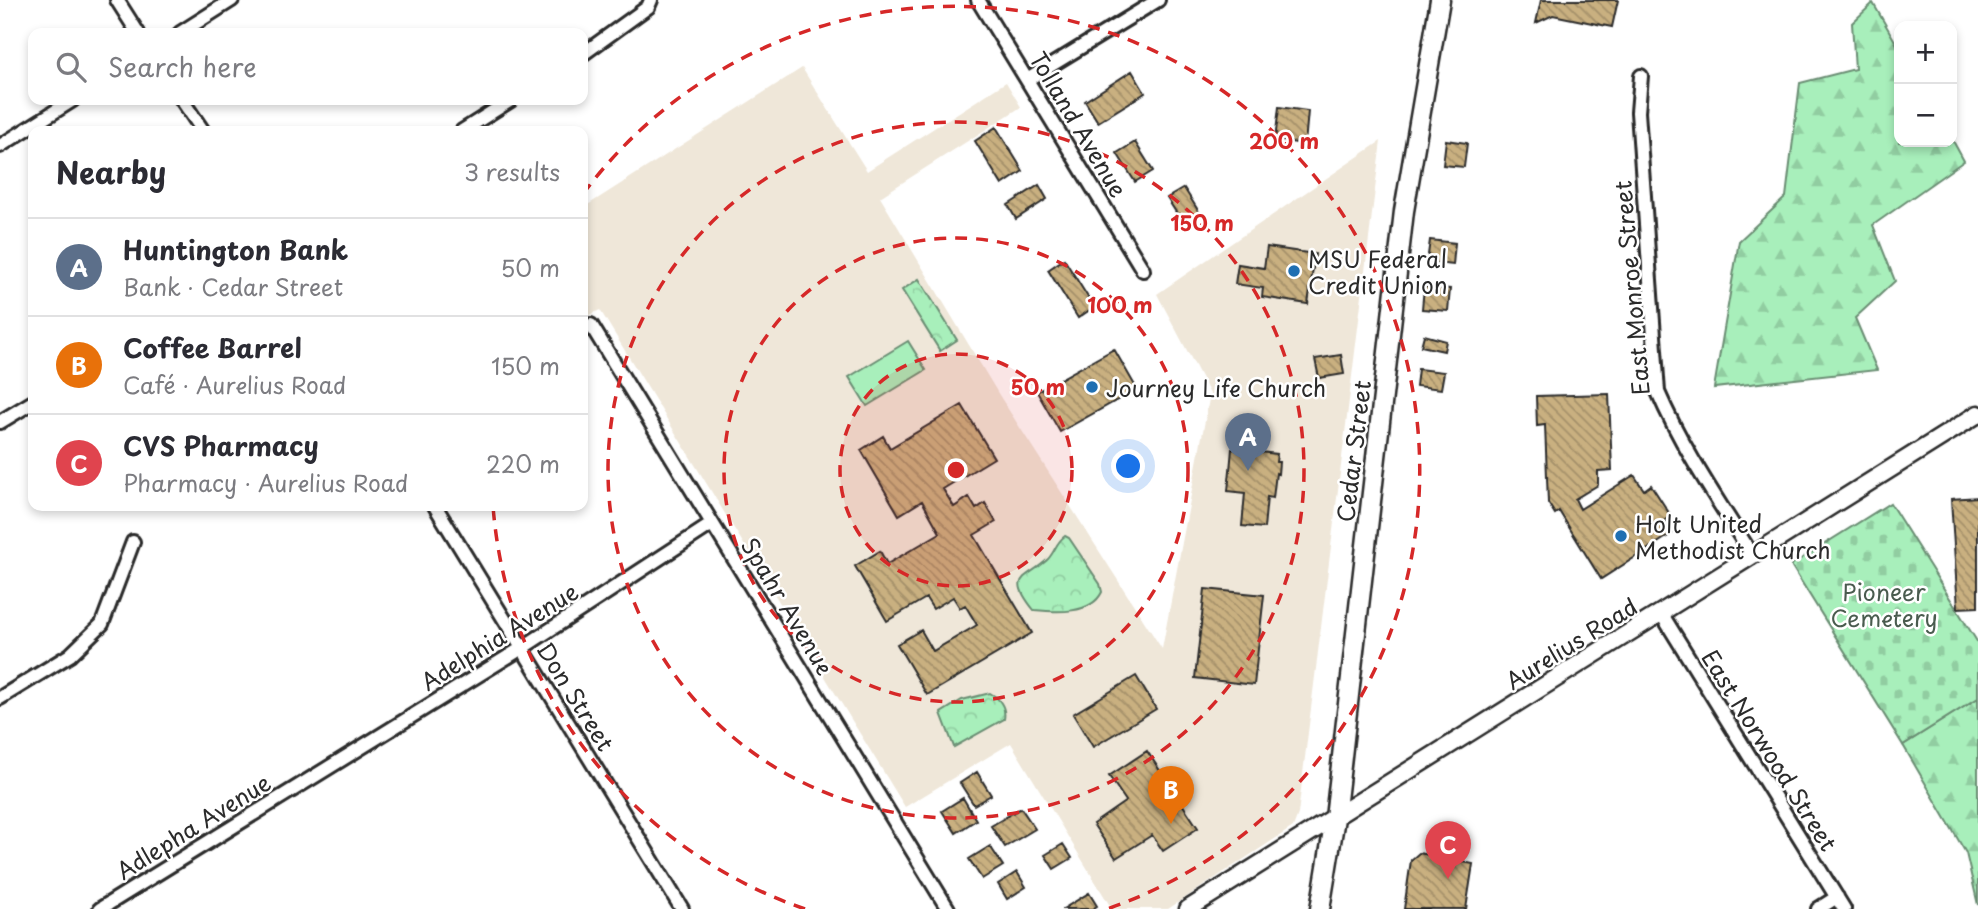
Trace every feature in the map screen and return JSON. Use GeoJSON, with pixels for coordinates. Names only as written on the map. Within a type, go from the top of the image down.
{"type":"FeatureCollection","features":[{"type":"Feature","properties":{"kind":"main road","name":"Cedar Street"},"geometry":{"type":"LineString","coordinates":[[1320,909],[1335,818],[1404,211],[1440,0]]}},
{"type":"Feature","properties":{"kind":"street"},"geometry":{"type":"LineString","coordinates":[[117,0],[135,28]]}},
{"type":"Feature","properties":{"kind":"street"},"geometry":{"type":"LineString","coordinates":[[188,28],[233,0]]}},
{"type":"Feature","properties":{"kind":"street","name":"Tolland Avenue"},"geometry":{"type":"LineString","coordinates":[[978,0],[1143,270]]}},
{"type":"Feature","properties":{"kind":"street"},"geometry":{"type":"LineString","coordinates":[[1027,80],[1158,0]]}},
{"type":"Feature","properties":{"kind":"street"},"geometry":{"type":"LineString","coordinates":[[588,50],[650,4]]}},
{"type":"Feature","properties":{"kind":"street","name":"East Monroe Street"},"geometry":{"type":"LineString","coordinates":[[1641,76],[1637,112],[1658,392],[1693,461],[1752,555]]}},
{"type":"Feature","properties":{"kind":"street"},"geometry":{"type":"LineString","coordinates":[[32,126],[65,105]]}},
{"type":"Feature","properties":{"kind":"street"},"geometry":{"type":"LineString","coordinates":[[185,105],[199,126]]}},
{"type":"Feature","properties":{"kind":"street"},"geometry":{"type":"LineString","coordinates":[[470,126],[504,105]]}},
{"type":"Feature","properties":{"kind":"street"},"geometry":{"type":"LineString","coordinates":[[0,146],[28,128]]}},
{"type":"Feature","properties":{"kind":"street","name":"Spahr Avenue"},"geometry":{"type":"LineString","coordinates":[[588,330],[712,524],[948,909]]}},
{"type":"Feature","properties":{"kind":"street"},"geometry":{"type":"LineString","coordinates":[[0,422],[28,405]]}},
{"type":"Feature","properties":{"kind":"street","name":"Aurelius Road"},"geometry":{"type":"LineString","coordinates":[[1188,909],[1978,414]]}},
{"type":"Feature","properties":{"kind":"street","name":"Don Street"},"geometry":{"type":"LineString","coordinates":[[438,511],[682,909]]}},
{"type":"Feature","properties":{"kind":"street","name":"Adelphia Avenue"},"geometry":{"type":"LineString","coordinates":[[306,781],[522,648],[712,524]]}},
{"type":"Feature","properties":{"kind":"street"},"geometry":{"type":"LineString","coordinates":[[0,698],[70,655],[102,624],[133,542]]}},
{"type":"Feature","properties":{"kind":"street","name":"East Norwood Street"},"geometry":{"type":"LineString","coordinates":[[1661,613],[1844,909]]}},
{"type":"Feature","properties":{"kind":"street","name":"Adlepha Avenue"},"geometry":{"type":"LineString","coordinates":[[101,908],[306,781]]}},
{"type":"Feature","properties":{"kind":"street"},"geometry":{"type":"LineString","coordinates":[[1818,909],[1836,897]]}},
{"type":"Feature","properties":{"kind":"shaded area"},"geometry":{"type":"Polygon","coordinates":[[[802,68],[867,171],[1006,82],[1021,107],[880,197],[999,395],[1162,649],[1210,394],[1157,294],[1381,141],[1298,814],[1293,827],[1168,909],[1112,909],[1011,743],[905,807],[600,310],[588,316],[588,205],[802,68]]]}},
{"type":"Feature","properties":{"kind":"green space"},"geometry":{"type":"Polygon","coordinates":[[[1873,3],[1894,39],[1894,147],[1956,147],[1964,161],[1873,225],[1895,281],[1855,318],[1877,370],[1714,388],[1739,241],[1786,197],[1800,83],[1855,69],[1852,23],[1873,3]]]}},
{"type":"Feature","properties":{"kind":"green space"},"geometry":{"type":"Polygon","coordinates":[[[919,279],[957,340],[940,351],[902,290],[919,279]]]}},
{"type":"Feature","properties":{"kind":"green space"},"geometry":{"type":"Polygon","coordinates":[[[908,341],[926,370],[867,406],[849,377],[908,341]]]}},
{"type":"Feature","properties":{"kind":"green space","name":"Pioneer Cemetery"},"geometry":{"type":"Polygon","coordinates":[[[1890,503],[1978,643],[1978,698],[1903,745],[1791,565],[1890,503]]]}},
{"type":"Feature","properties":{"kind":"green space"},"geometry":{"type":"Polygon","coordinates":[[[1065,536],[1100,584],[1102,592],[1090,605],[1081,608],[1062,611],[1034,610],[1021,590],[1022,579],[1048,559],[1065,536]]]}},
{"type":"Feature","properties":{"kind":"green space"},"geometry":{"type":"Polygon","coordinates":[[[990,693],[1001,704],[1004,719],[954,747],[941,713],[962,700],[990,693]]]}},
{"type":"Feature","properties":{"kind":"green space"},"geometry":{"type":"Polygon","coordinates":[[[1978,698],[1978,905],[1966,853],[1903,745],[1978,698]]]}},
{"type":"Feature","properties":{"kind":"building"},"geometry":{"type":"Polygon","coordinates":[[[1541,0],[1618,0],[1612,27],[1553,15],[1536,23],[1541,0]]]}},
{"type":"Feature","properties":{"kind":"building"},"geometry":{"type":"Polygon","coordinates":[[[1132,71],[1145,93],[1098,122],[1085,101],[1132,71]]]}},
{"type":"Feature","properties":{"kind":"building"},"geometry":{"type":"Polygon","coordinates":[[[1279,107],[1308,111],[1305,144],[1275,140],[1279,107]]]}},
{"type":"Feature","properties":{"kind":"building"},"geometry":{"type":"Polygon","coordinates":[[[996,127],[1023,171],[1002,185],[975,141],[996,127]]]}},
{"type":"Feature","properties":{"kind":"building"},"geometry":{"type":"Polygon","coordinates":[[[1446,140],[1467,143],[1464,167],[1443,165],[1446,140]]]}},
{"type":"Feature","properties":{"kind":"building"},"geometry":{"type":"Polygon","coordinates":[[[1135,142],[1153,171],[1135,182],[1117,153],[1135,142]]]}},
{"type":"Feature","properties":{"kind":"building"},"geometry":{"type":"Polygon","coordinates":[[[1039,185],[1047,199],[1016,219],[1008,205],[1039,185]]]}},
{"type":"Feature","properties":{"kind":"building"},"geometry":{"type":"Polygon","coordinates":[[[1184,188],[1201,215],[1184,225],[1167,198],[1184,188]]]}},
{"type":"Feature","properties":{"kind":"building"},"geometry":{"type":"Polygon","coordinates":[[[1430,240],[1455,243],[1453,265],[1427,262],[1430,240]]]}},
{"type":"Feature","properties":{"kind":"building"},"geometry":{"type":"Polygon","coordinates":[[[1267,247],[1315,254],[1308,304],[1262,297],[1263,288],[1235,284],[1238,264],[1264,268],[1267,247]]]}},
{"type":"Feature","properties":{"kind":"building"},"geometry":{"type":"Polygon","coordinates":[[[1064,259],[1094,307],[1078,318],[1048,270],[1064,259]]]}},
{"type":"Feature","properties":{"kind":"building"},"geometry":{"type":"Polygon","coordinates":[[[1424,287],[1450,289],[1448,311],[1422,309],[1424,287]]]}},
{"type":"Feature","properties":{"kind":"building"},"geometry":{"type":"Polygon","coordinates":[[[1424,335],[1446,341],[1444,351],[1421,346],[1424,335]]]}},
{"type":"Feature","properties":{"kind":"building"},"geometry":{"type":"Polygon","coordinates":[[[1114,349],[1137,389],[1060,432],[1037,392],[1114,349]]]}},
{"type":"Feature","properties":{"kind":"building"},"geometry":{"type":"Polygon","coordinates":[[[1341,355],[1344,374],[1319,378],[1315,359],[1341,355]]]}},
{"type":"Feature","properties":{"kind":"building"},"geometry":{"type":"Polygon","coordinates":[[[1418,369],[1444,372],[1441,389],[1416,386],[1418,369]]]}},
{"type":"Feature","properties":{"kind":"building"},"geometry":{"type":"Polygon","coordinates":[[[1609,394],[1612,470],[1598,471],[1598,485],[1575,499],[1580,509],[1634,475],[1644,490],[1651,485],[1671,516],[1665,520],[1673,533],[1601,579],[1559,511],[1555,514],[1548,503],[1545,425],[1537,426],[1536,396],[1609,394]]]}},
{"type":"Feature","properties":{"kind":"building"},"geometry":{"type":"Polygon","coordinates":[[[962,405],[994,458],[943,489],[954,507],[969,497],[976,509],[985,503],[996,522],[974,535],[1032,633],[927,695],[897,644],[921,630],[933,651],[977,625],[965,605],[960,608],[953,597],[933,609],[926,598],[887,621],[855,566],[880,551],[887,564],[940,533],[922,501],[899,515],[861,450],[883,436],[890,448],[962,405]]]}},
{"type":"Feature","properties":{"kind":"building"},"geometry":{"type":"Polygon","coordinates":[[[1232,449],[1277,454],[1278,474],[1276,473],[1273,498],[1267,497],[1264,528],[1242,526],[1245,493],[1228,491],[1232,449]]]}},
{"type":"Feature","properties":{"kind":"building"},"geometry":{"type":"Polygon","coordinates":[[[1978,497],[1978,607],[1958,608],[1951,499],[1978,497]]]}},
{"type":"Feature","properties":{"kind":"building"},"geometry":{"type":"Polygon","coordinates":[[[1205,589],[1264,595],[1254,685],[1195,678],[1205,589]]]}},
{"type":"Feature","properties":{"kind":"building"},"geometry":{"type":"Polygon","coordinates":[[[1136,676],[1156,709],[1093,747],[1073,714],[1136,676]]]}},
{"type":"Feature","properties":{"kind":"building"},"geometry":{"type":"Polygon","coordinates":[[[1147,751],[1198,828],[1163,851],[1152,835],[1116,858],[1093,824],[1126,801],[1109,776],[1147,751]]]}},
{"type":"Feature","properties":{"kind":"building"},"geometry":{"type":"Polygon","coordinates":[[[977,772],[991,795],[974,805],[960,783],[977,772]]]}},
{"type":"Feature","properties":{"kind":"building"},"geometry":{"type":"Polygon","coordinates":[[[963,798],[976,820],[956,833],[942,811],[963,798]]]}},
{"type":"Feature","properties":{"kind":"building"},"geometry":{"type":"Polygon","coordinates":[[[1021,808],[1035,829],[1005,847],[991,826],[1021,808]]]}},
{"type":"Feature","properties":{"kind":"building"},"geometry":{"type":"Polygon","coordinates":[[[1063,844],[1072,858],[1054,869],[1045,855],[1063,844]]]}},
{"type":"Feature","properties":{"kind":"building"},"geometry":{"type":"Polygon","coordinates":[[[990,846],[1003,866],[982,879],[969,859],[990,846]]]}},
{"type":"Feature","properties":{"kind":"building"},"geometry":{"type":"Polygon","coordinates":[[[1419,853],[1473,864],[1466,909],[1404,909],[1411,860],[1419,853]]]}},
{"type":"Feature","properties":{"kind":"building"},"geometry":{"type":"Polygon","coordinates":[[[1017,872],[1026,887],[1007,899],[998,884],[1017,872]]]}},
{"type":"Feature","properties":{"kind":"building"},"geometry":{"type":"Polygon","coordinates":[[[1089,893],[1097,906],[1092,909],[1063,909],[1089,893]]]}},
{"type":"Feature","properties":{"kind":"place","name":"MSU Federal Credit Union"},"geometry":{"type":"Point","coordinates":[1294,271]}},
{"type":"Feature","properties":{"kind":"place","name":"Journey Life Church"},"geometry":{"type":"Point","coordinates":[1092,387]}},
{"type":"Feature","properties":{"kind":"place","name":"Huntington Bank"},"geometry":{"type":"Point","coordinates":[1248,471]}},
{"type":"Feature","properties":{"kind":"place","name":"Holt United Methodist Church"},"geometry":{"type":"Point","coordinates":[1621,536]}},
{"type":"Feature","properties":{"kind":"place","name":"Coffee Barrel"},"geometry":{"type":"Point","coordinates":[1171,824]}},
{"type":"Feature","properties":{"kind":"place","name":"CVS Pharmacy"},"geometry":{"type":"Point","coordinates":[1448,879]}}]}
